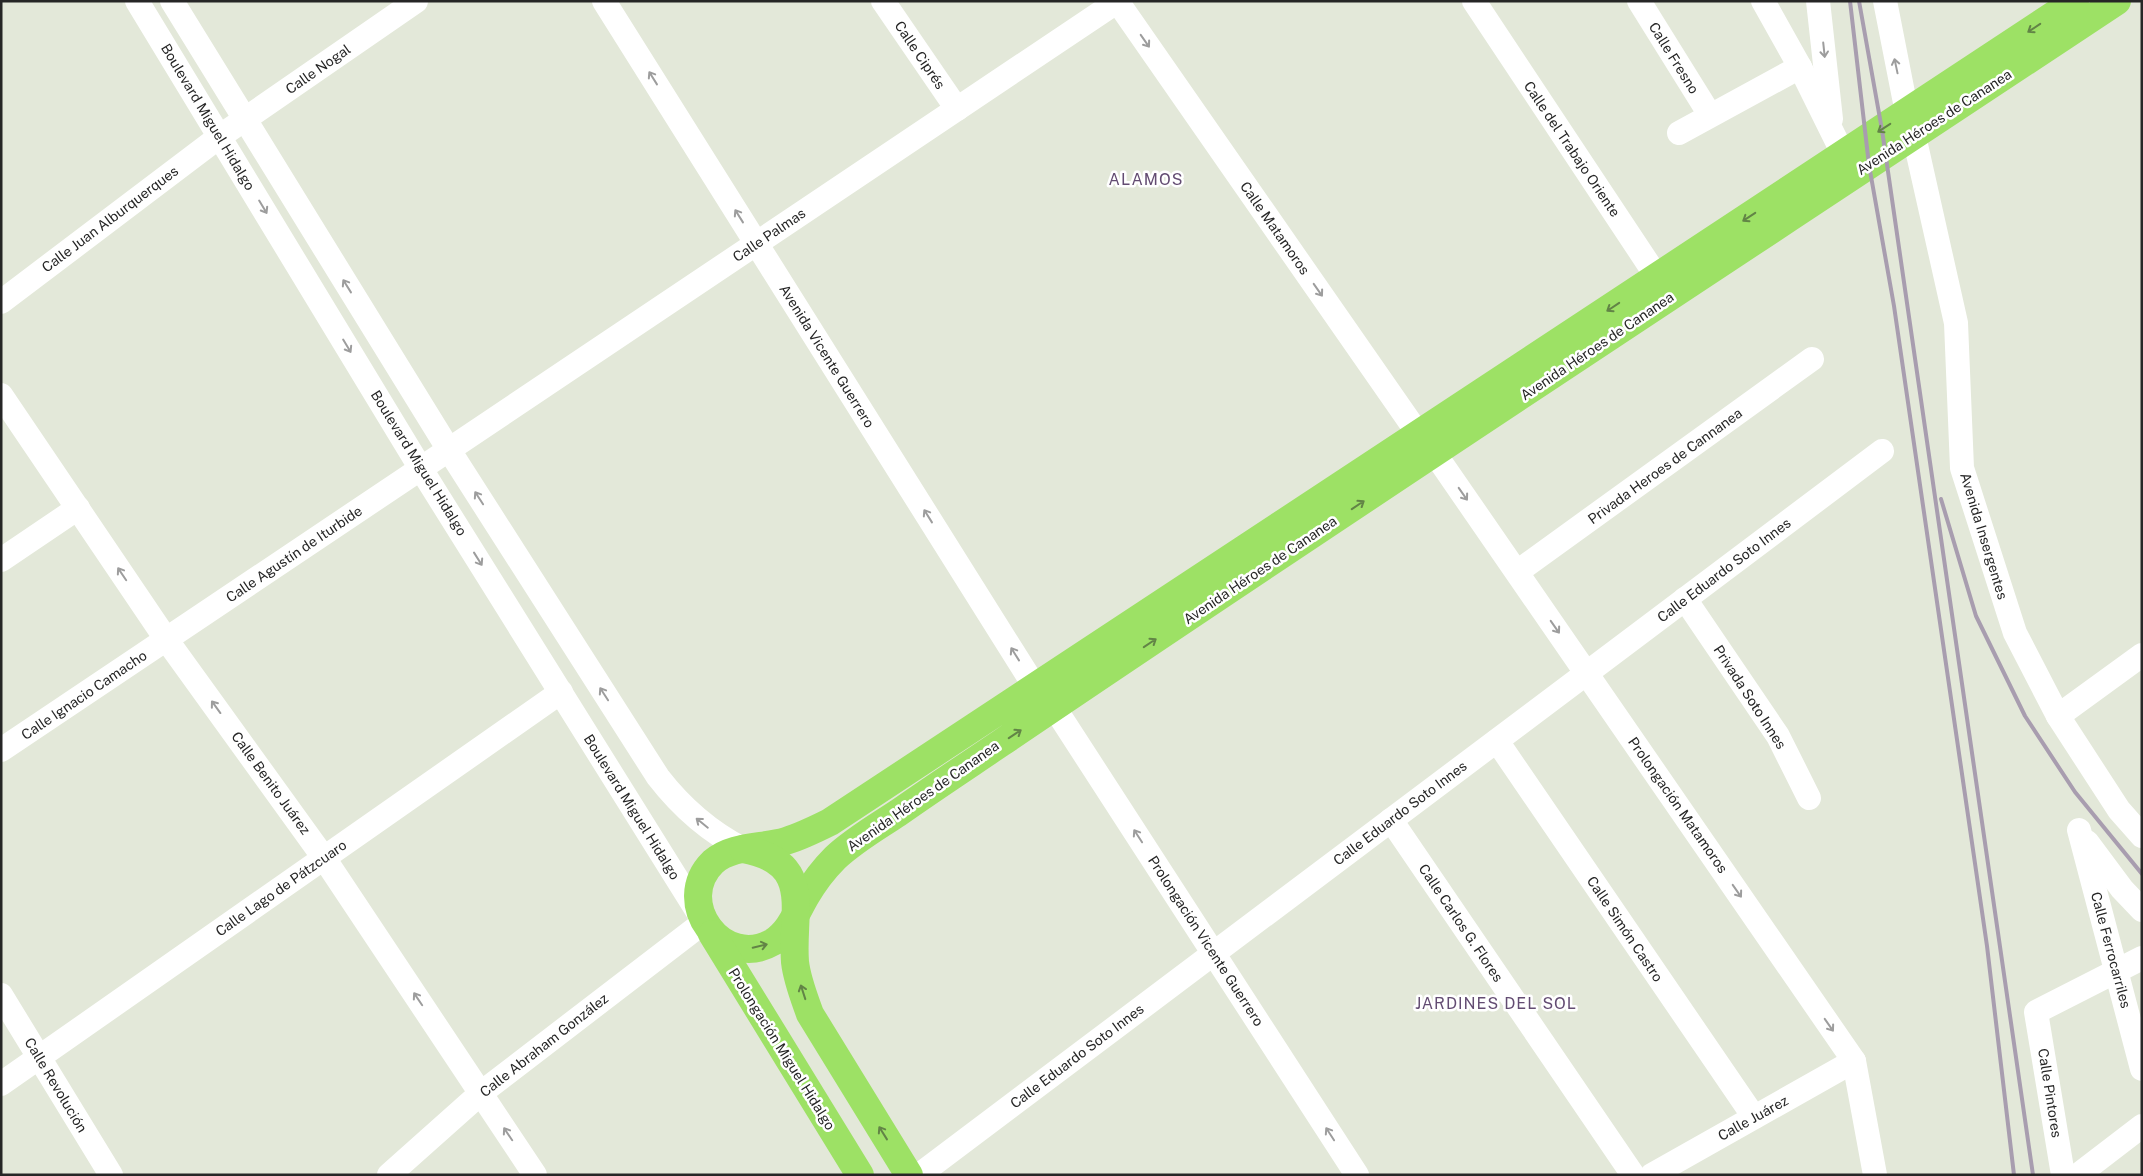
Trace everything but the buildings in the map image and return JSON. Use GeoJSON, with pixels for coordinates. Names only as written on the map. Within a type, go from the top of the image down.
{"type":"FeatureCollection","features":[{"type":"Feature","properties":{"kind":"main road","name":"Avenida Héroes de Cananea"},"geometry":{"type":"LineString","coordinates":[[1910,124],[2075,1]]}},
{"type":"Feature","properties":{"kind":"main road","name":"Avenida Héroes de Cananea"},"geometry":{"type":"LineString","coordinates":[[1427,444],[1054,707],[853,843],[821,874],[797,912],[790,927],[778,939],[763,947],[746,949],[729,945],[715,936],[704,922],[699,907],[699,891],[704,875],[714,862],[727,853],[788,840],[830,822],[1036,687],[1427,444],[1664,287],[1843,154],[1910,124],[2116,1]]}},
{"type":"Feature","properties":{"kind":"main road"},"geometry":{"type":"LineString","coordinates":[[743,849],[758,852],[772,858],[784,868],[792,882],[797,896],[794,938],[796,964],[801,989],[810,1014],[908,1175]]}},
{"type":"Feature","properties":{"kind":"main road","name":"Prolongación Miguel Hidalgo"},"geometry":{"type":"LineString","coordinates":[[704,922],[860,1175]]}},
{"type":"Feature","properties":{"kind":"street","name":"Boulevard Miguel Hidalgo"},"geometry":{"type":"LineString","coordinates":[[137,1],[421,468],[704,922]]}},
{"type":"Feature","properties":{"kind":"street","name":"Boulevard Miguel Hidalgo"},"geometry":{"type":"LineString","coordinates":[[172,1],[449,450],[658,777],[671,795],[704,826],[743,849]]}},
{"type":"Feature","properties":{"kind":"street","name":"Calle Nogal"},"geometry":{"type":"LineString","coordinates":[[220,137],[416,1]]}},
{"type":"Feature","properties":{"kind":"street","name":"Avenida Vicente Guerrero"},"geometry":{"type":"LineString","coordinates":[[604,1],[1036,687],[1054,707]]}},
{"type":"Feature","properties":{"kind":"street","name":"Calle Ciprés"},"geometry":{"type":"LineString","coordinates":[[883,1],[957,109]]}},
{"type":"Feature","properties":{"kind":"street","name":"Calle Palmas"},"geometry":{"type":"LineString","coordinates":[[421,468],[1118,1]]}},
{"type":"Feature","properties":{"kind":"street","name":"Calle Matamoros"},"geometry":{"type":"LineString","coordinates":[[1118,1],[1427,444]]}},
{"type":"Feature","properties":{"kind":"street","name":"Calle del Trabajo Oriente"},"geometry":{"type":"LineString","coordinates":[[1474,1],[1664,287]]}},
{"type":"Feature","properties":{"kind":"street","name":"Calle Fresno"},"geometry":{"type":"LineString","coordinates":[[1639,1],[1710,116]]}},
{"type":"Feature","properties":{"kind":"street"},"geometry":{"type":"LineString","coordinates":[[1763,1],[1800,67],[1843,154]]}},
{"type":"Feature","properties":{"kind":"street"},"geometry":{"type":"LineString","coordinates":[[1818,1],[1843,154]]}},
{"type":"Feature","properties":{"kind":"street","name":"Avenida Insergentes"},"geometry":{"type":"LineString","coordinates":[[1884,1],[1956,323],[1962,468],[2014,634],[2058,716],[2120,810],[2142,836]]}},
{"type":"Feature","properties":{"kind":"street"},"geometry":{"type":"LineString","coordinates":[[1679,133],[1800,67]]}},
{"type":"Feature","properties":{"kind":"street","name":"Calle Juan Alburquerques"},"geometry":{"type":"LineString","coordinates":[[1,302],[220,137]]}},
{"type":"Feature","properties":{"kind":"street","name":"Privada Heroes de Cannanea"},"geometry":{"type":"LineString","coordinates":[[1517,572],[1812,359]]}},
{"type":"Feature","properties":{"kind":"street","name":"Calle Benito Juárez"},"geometry":{"type":"LineString","coordinates":[[1,395],[166,639],[324,858],[535,1175]]}},
{"type":"Feature","properties":{"kind":"street","name":"Prolongación Matamoros"},"geometry":{"type":"LineString","coordinates":[[1427,444],[1854,1061],[1875,1175]]}},
{"type":"Feature","properties":{"kind":"street","name":"Calle Eduardo Soto Innes"},"geometry":{"type":"LineString","coordinates":[[919,1175],[1882,451]]}},
{"type":"Feature","properties":{"kind":"street","name":"Calle Agustín de Iturbide"},"geometry":{"type":"LineString","coordinates":[[166,639],[421,468]]}},
{"type":"Feature","properties":{"kind":"street"},"geometry":{"type":"LineString","coordinates":[[1,560],[78,508]]}},
{"type":"Feature","properties":{"kind":"street","name":"Privada Soto Innes"},"geometry":{"type":"LineString","coordinates":[[1685,599],[1778,736],[1809,798]]}},
{"type":"Feature","properties":{"kind":"street","name":"Calle Ignacio Camacho"},"geometry":{"type":"LineString","coordinates":[[1,750],[166,639]]}},
{"type":"Feature","properties":{"kind":"street"},"geometry":{"type":"LineString","coordinates":[[2058,716],[2142,655]]}},
{"type":"Feature","properties":{"kind":"street","name":"Calle Lago de Pátzcuaro"},"geometry":{"type":"LineString","coordinates":[[1,1084],[561,692]]}},
{"type":"Feature","properties":{"kind":"street","name":"Prolongación Vicente Guerrero"},"geometry":{"type":"LineString","coordinates":[[1054,707],[1357,1175]]}},
{"type":"Feature","properties":{"kind":"street","name":"Calle Simón Castro"},"geometry":{"type":"LineString","coordinates":[[1497,741],[1754,1117]]}},
{"type":"Feature","properties":{"kind":"street"},"geometry":{"type":"LineString","coordinates":[[626,799],[658,777]]}},
{"type":"Feature","properties":{"kind":"street","name":"Calle Carlos G. Flores"},"geometry":{"type":"LineString","coordinates":[[1391,820],[1633,1175]]}},
{"type":"Feature","properties":{"kind":"street","name":"Calle Ferrocarriles"},"geometry":{"type":"LineString","coordinates":[[2142,910],[2122,889],[2079,830],[2142,1069]]}},
{"type":"Feature","properties":{"kind":"street","name":"Calle Abraham González"},"geometry":{"type":"LineString","coordinates":[[390,1175],[481,1093],[704,922]]}},
{"type":"Feature","properties":{"kind":"street"},"geometry":{"type":"LineString","coordinates":[[2117,971],[2142,958]]}},
{"type":"Feature","properties":{"kind":"street","name":"Calle Pintores"},"geometry":{"type":"LineString","coordinates":[[2063,1175],[2036,1012],[2117,971]]}},
{"type":"Feature","properties":{"kind":"street","name":"Calle Revolución"},"geometry":{"type":"LineString","coordinates":[[1,995],[110,1174]]}},
{"type":"Feature","properties":{"kind":"street","name":"Calle Juárez"},"geometry":{"type":"LineString","coordinates":[[1652,1175],[1854,1061]]}},
{"type":"Feature","properties":{"kind":"street"},"geometry":{"type":"LineString","coordinates":[[2078,1175],[2142,1126]]}},
{"type":"Feature","properties":{"kind":"railway"},"geometry":{"type":"LineString","coordinates":[[1850,1],[1869,165],[1894,306],[1987,946],[2014,1175]]}},
{"type":"Feature","properties":{"kind":"railway"},"geometry":{"type":"LineString","coordinates":[[1859,1],[1882,130],[2033,1175]]}},
{"type":"Feature","properties":{"kind":"railway"},"geometry":{"type":"LineString","coordinates":[[1941,499],[1976,616],[2025,716],[2075,792],[2142,874]]}},
{"type":"Feature","properties":{"kind":"district","name":"ALAMOS"},"geometry":{"type":"Point","coordinates":[1146,179]}},
{"type":"Feature","properties":{"kind":"district","name":"JARDINES DEL SOL"},"geometry":{"type":"Point","coordinates":[1496,1003]}}]}
